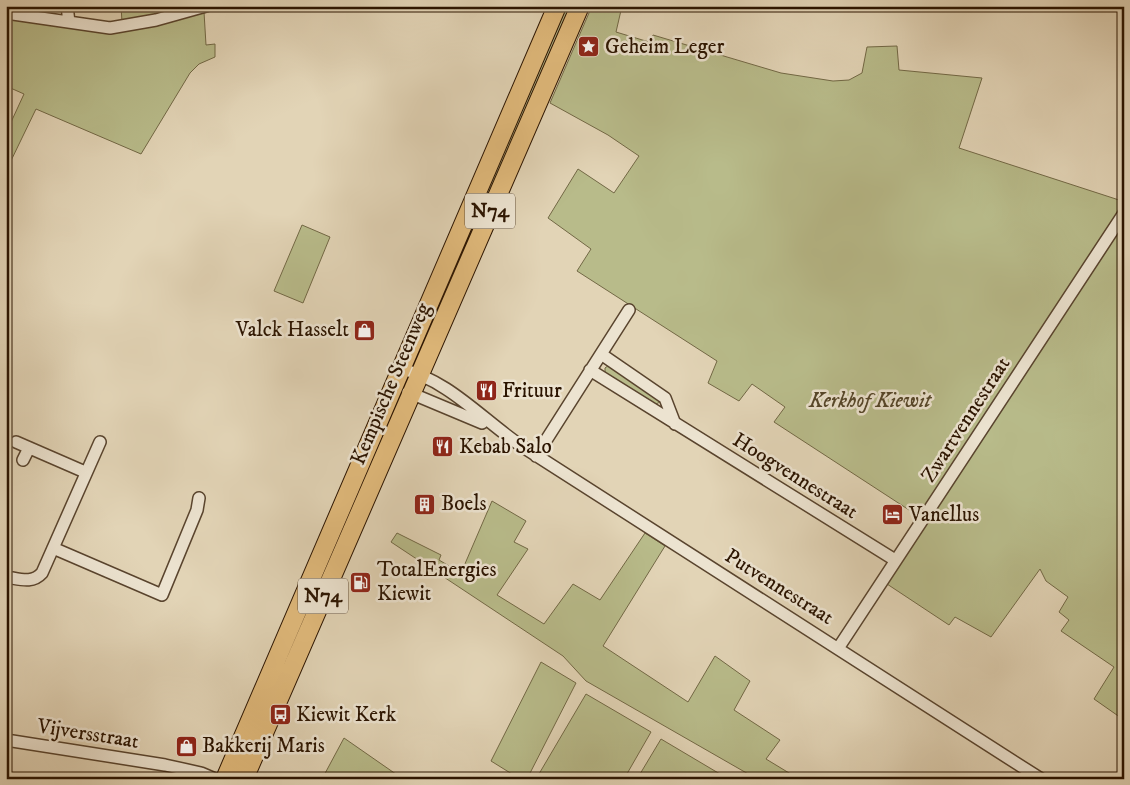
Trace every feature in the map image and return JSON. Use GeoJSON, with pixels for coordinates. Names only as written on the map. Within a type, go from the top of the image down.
{"type":"FeatureCollection","features":[{"type":"Feature","properties":{"kind":"main road","name":"Kempische Steenweg"},"geometry":{"type":"LineString","coordinates":[[224,779],[556,6]]}},
{"type":"Feature","properties":{"kind":"main road","name":"Kempische Steenweg"},"geometry":{"type":"LineString","coordinates":[[244,779],[580,6]]}},
{"type":"Feature","properties":{"kind":"street"},"geometry":{"type":"LineString","coordinates":[[67,6],[69,22]]}},
{"type":"Feature","properties":{"kind":"street"},"geometry":{"type":"LineString","coordinates":[[6,13],[110,28],[156,20],[206,6]]}},
{"type":"Feature","properties":{"kind":"street","name":"Zwartvennestraat"},"geometry":{"type":"LineString","coordinates":[[839,647],[1124,213]]}},
{"type":"Feature","properties":{"kind":"street"},"geometry":{"type":"LineString","coordinates":[[536,456],[629,310]]}},
{"type":"Feature","properties":{"kind":"street"},"geometry":{"type":"LineString","coordinates":[[601,354],[666,398],[675,424]]}},
{"type":"Feature","properties":{"kind":"street","name":"Hoogvennestraat"},"geometry":{"type":"LineString","coordinates":[[590,370],[895,560]]}},
{"type":"Feature","properties":{"kind":"street","name":"Putvennestraat"},"geometry":{"type":"LineString","coordinates":[[496,429],[410,394],[398,375],[420,373],[456,396],[496,429],[536,456],[839,647],[1041,779]]}},
{"type":"Feature","properties":{"kind":"street"},"geometry":{"type":"LineString","coordinates":[[16,442],[85,472]]}},
{"type":"Feature","properties":{"kind":"street"},"geometry":{"type":"LineString","coordinates":[[6,577],[29,580],[37,578],[42,573],[85,472],[100,442]]}},
{"type":"Feature","properties":{"kind":"street"},"geometry":{"type":"LineString","coordinates":[[23,460],[28,448]]}},
{"type":"Feature","properties":{"kind":"street"},"geometry":{"type":"LineString","coordinates":[[53,548],[162,595],[197,510],[199,498]]}},
{"type":"Feature","properties":{"kind":"street","name":"Vijversstraat"},"geometry":{"type":"LineString","coordinates":[[6,740],[165,765],[201,773],[215,779]]}},
{"type":"Feature","properties":{"kind":"street","name":"Vijversstraat"},"geometry":{"type":"LineString","coordinates":[[165,765],[187,779]]}},
{"type":"Feature","properties":{"kind":"green space"},"geometry":{"type":"Polygon","coordinates":[[[121,6],[178,6],[179,9],[122,22],[121,6]]]}},
{"type":"Feature","properties":{"kind":"green space"},"geometry":{"type":"Polygon","coordinates":[[[563,6],[574,6],[441,306],[451,272],[563,6]]]}},
{"type":"Feature","properties":{"kind":"green space","name":"Kerkhof Kiewit"},"geometry":{"type":"Polygon","coordinates":[[[592,6],[622,6],[616,32],[649,42],[653,35],[781,73],[833,81],[849,80],[862,73],[867,47],[897,46],[899,70],[982,78],[959,148],[1119,200],[1124,198],[1124,720],[1094,699],[1114,667],[1061,631],[1069,620],[1059,612],[1068,597],[1046,581],[1040,569],[991,637],[955,617],[949,625],[887,584],[926,521],[774,422],[785,407],[752,384],[739,401],[708,383],[717,361],[577,271],[591,249],[548,218],[578,169],[614,193],[639,156],[608,135],[550,103],[592,6]]]}},
{"type":"Feature","properties":{"kind":"green space"},"geometry":{"type":"Polygon","coordinates":[[[204,12],[206,45],[215,44],[215,57],[199,64],[190,73],[141,154],[36,109],[6,171],[6,133],[24,94],[6,86],[9,55],[6,54],[6,19],[65,26],[168,22],[204,12]]]}},
{"type":"Feature","properties":{"kind":"green space"},"geometry":{"type":"Polygon","coordinates":[[[302,225],[330,237],[303,303],[274,291],[302,225]]]}},
{"type":"Feature","properties":{"kind":"green space"},"geometry":{"type":"Polygon","coordinates":[[[609,365],[662,399],[660,402],[656,404],[605,373],[605,368],[609,365]]]}},
{"type":"Feature","properties":{"kind":"green space"},"geometry":{"type":"Polygon","coordinates":[[[492,501],[526,521],[514,542],[528,549],[497,595],[544,624],[573,584],[600,600],[645,533],[665,546],[603,646],[688,702],[715,656],[750,681],[734,710],[780,740],[766,759],[799,779],[757,779],[586,681],[563,656],[391,542],[397,533],[441,555],[439,560],[461,573],[492,501]]]}},
{"type":"Feature","properties":{"kind":"green space"},"geometry":{"type":"Polygon","coordinates":[[[541,662],[576,683],[527,779],[520,779],[491,761],[541,662]]]}},
{"type":"Feature","properties":{"kind":"green space"},"geometry":{"type":"Polygon","coordinates":[[[586,694],[651,732],[624,779],[536,779],[586,694]]]}},
{"type":"Feature","properties":{"kind":"green space"},"geometry":{"type":"Polygon","coordinates":[[[344,738],[403,779],[322,779],[344,738]]]}},
{"type":"Feature","properties":{"kind":"green space"},"geometry":{"type":"Polygon","coordinates":[[[661,739],[720,774],[717,779],[637,779],[661,739]]]}},
{"type":"Feature","properties":{"kind":"place","name":"Geheim Leger"},"geometry":{"type":"Point","coordinates":[589,47]}},
{"type":"Feature","properties":{"kind":"place","name":"Valck Hasselt"},"geometry":{"type":"Point","coordinates":[365,330]}},
{"type":"Feature","properties":{"kind":"place","name":"Frituur"},"geometry":{"type":"Point","coordinates":[486,391]}},
{"type":"Feature","properties":{"kind":"place","name":"Kebab Salo"},"geometry":{"type":"Point","coordinates":[443,447]}},
{"type":"Feature","properties":{"kind":"place","name":"Boels"},"geometry":{"type":"Point","coordinates":[425,504]}},
{"type":"Feature","properties":{"kind":"place","name":"Vanellus"},"geometry":{"type":"Point","coordinates":[893,515]}},
{"type":"Feature","properties":{"kind":"place","name":"TotalEnergies Kiewit"},"geometry":{"type":"Point","coordinates":[361,582]}},
{"type":"Feature","properties":{"kind":"place","name":"Kiewit Kerk"},"geometry":{"type":"Point","coordinates":[280,715]}},
{"type":"Feature","properties":{"kind":"place","name":"Bakkerij Maris"},"geometry":{"type":"Point","coordinates":[186,746]}}]}
